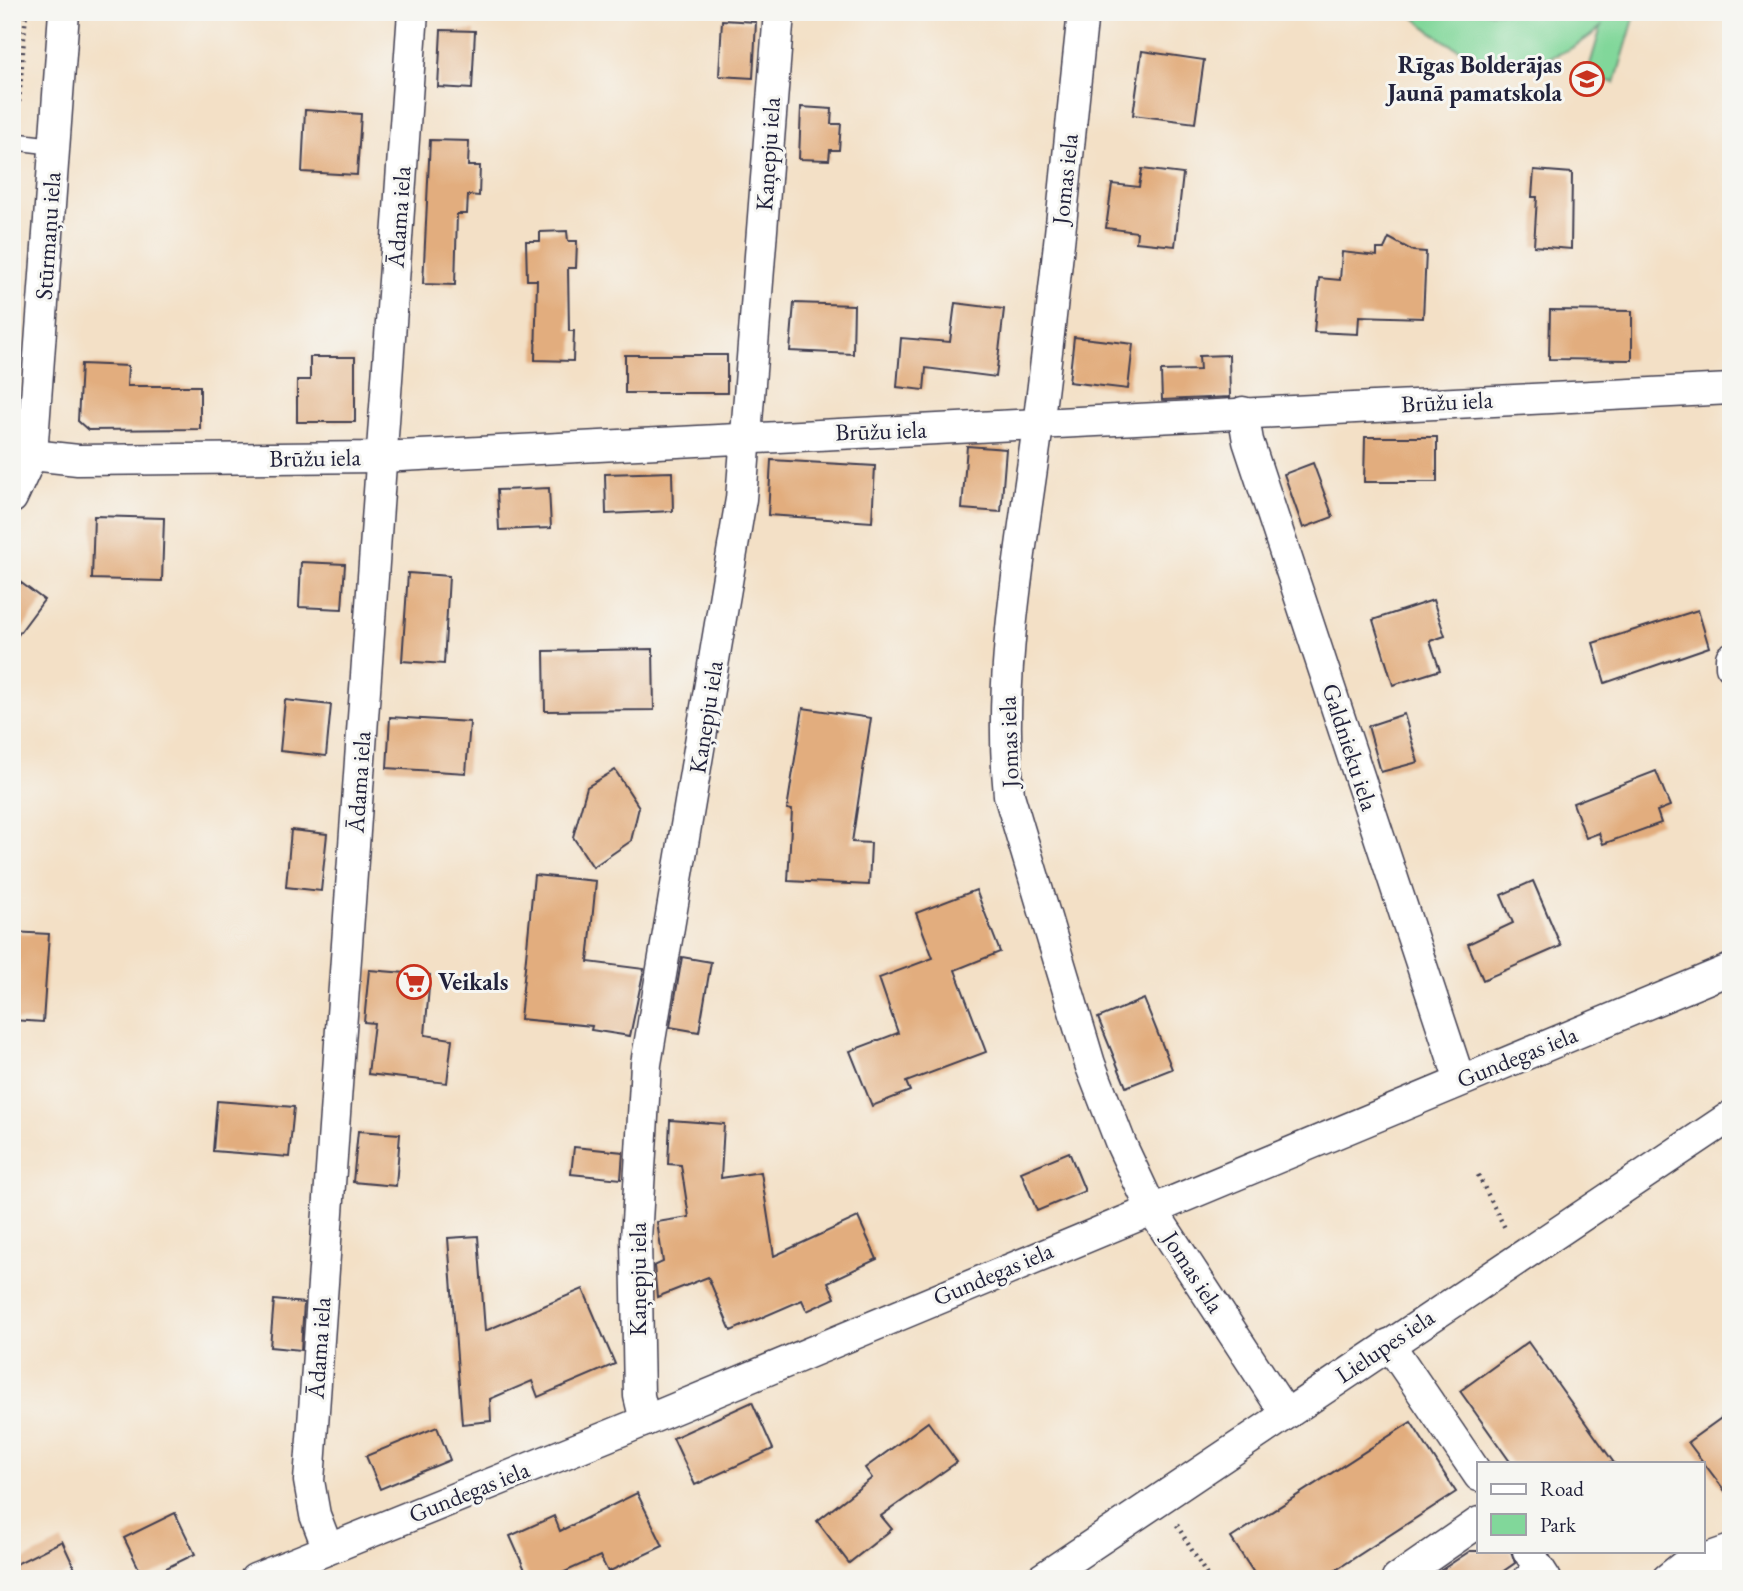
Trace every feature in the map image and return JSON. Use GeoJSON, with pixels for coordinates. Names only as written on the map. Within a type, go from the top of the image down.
{"type":"FeatureCollection","features":[{"type":"Feature","properties":{"kind":"street","name":"Stūrmaņu iela"},"geometry":{"type":"LineString","coordinates":[[12,498],[32,455],[64,12]]}},
{"type":"Feature","properties":{"kind":"street","name":"Ādama iela"},"geometry":{"type":"LineString","coordinates":[[328,1549],[315,1516],[309,1481],[413,12]]}},
{"type":"Feature","properties":{"kind":"street","name":"Kaņepju iela"},"geometry":{"type":"LineString","coordinates":[[645,1421],[639,1396],[636,1239],[646,1064],[741,499],[779,12]]}},
{"type":"Feature","properties":{"kind":"street","name":"Jomas iela"},"geometry":{"type":"LineString","coordinates":[[1083,12],[1038,424],[1008,649],[1005,757],[1009,795],[1090,1064],[1121,1143],[1151,1208],[1285,1413]]}},
{"type":"Feature","properties":{"kind":"street","name":"Brūžu iela"},"geometry":{"type":"LineString","coordinates":[[32,455],[78,460],[382,457],[748,436],[1731,389]]}},
{"type":"Feature","properties":{"kind":"street","name":"Galdnieku iela"},"geometry":{"type":"LineString","coordinates":[[1243,412],[1248,441],[1460,1081]]}},
{"type":"Feature","properties":{"kind":"street"},"geometry":{"type":"LineString","coordinates":[[1731,658],[1731,666]]}},
{"type":"Feature","properties":{"kind":"street","name":"Gundegas iela"},"geometry":{"type":"LineString","coordinates":[[255,1579],[645,1421],[1151,1208],[1731,969]]}},
{"type":"Feature","properties":{"kind":"street","name":"Lielupes iela"},"geometry":{"type":"LineString","coordinates":[[1041,1579],[1731,1116]]}},
{"type":"Feature","properties":{"kind":"street"},"geometry":{"type":"LineString","coordinates":[[1390,1344],[1477,1473]]}},
{"type":"Feature","properties":{"kind":"street"},"geometry":{"type":"LineString","coordinates":[[1397,1579],[1477,1523]]}},
{"type":"Feature","properties":{"kind":"street"},"geometry":{"type":"LineString","coordinates":[[1667,1579],[1682,1567],[1731,1550]]}},
{"type":"Feature","properties":{"kind":"lane"},"geometry":{"type":"LineString","coordinates":[[14,141],[54,146]]}},
{"type":"Feature","properties":{"kind":"path"},"geometry":{"type":"LineString","coordinates":[[12,199],[14,141],[26,12]]}},
{"type":"Feature","properties":{"kind":"path"},"geometry":{"type":"LineString","coordinates":[[1478,1175],[1519,1256]]}},
{"type":"Feature","properties":{"kind":"path"},"geometry":{"type":"LineString","coordinates":[[1160,1497],[1209,1579]]}},
{"type":"Feature","properties":{"kind":"green space"},"geometry":{"type":"Polygon","coordinates":[[[1409,12],[1636,12],[1615,83],[1587,75],[1601,27],[1577,45],[1552,56],[1528,62],[1503,62],[1478,57],[1454,46],[1409,12]]]}},
{"type":"Feature","properties":{"kind":"building"},"geometry":{"type":"Polygon","coordinates":[[[722,20],[756,22],[753,78],[719,76],[722,20]]]}},
{"type":"Feature","properties":{"kind":"building"},"geometry":{"type":"Polygon","coordinates":[[[441,30],[475,31],[472,89],[438,87],[441,30]]]}},
{"type":"Feature","properties":{"kind":"building"},"geometry":{"type":"Polygon","coordinates":[[[1142,51],[1204,60],[1195,123],[1133,115],[1142,51]]]}},
{"type":"Feature","properties":{"kind":"building"},"geometry":{"type":"Polygon","coordinates":[[[801,107],[832,109],[831,124],[841,124],[839,150],[830,150],[829,160],[799,159],[801,107]]]}},
{"type":"Feature","properties":{"kind":"building"},"geometry":{"type":"Polygon","coordinates":[[[305,110],[361,114],[357,175],[302,172],[305,110]]]}},
{"type":"Feature","properties":{"kind":"building"},"geometry":{"type":"Polygon","coordinates":[[[430,140],[469,141],[468,166],[480,166],[479,196],[468,195],[467,214],[457,214],[455,285],[423,284],[430,140]]]}},
{"type":"Feature","properties":{"kind":"building"},"geometry":{"type":"Polygon","coordinates":[[[1142,169],[1183,174],[1175,246],[1136,242],[1137,232],[1106,228],[1112,184],[1139,187],[1142,169]]]}},
{"type":"Feature","properties":{"kind":"building"},"geometry":{"type":"Polygon","coordinates":[[[1534,170],[1572,173],[1571,249],[1534,246],[1537,197],[1532,197],[1534,170]]]}},
{"type":"Feature","properties":{"kind":"building"},"geometry":{"type":"Polygon","coordinates":[[[567,231],[568,241],[577,241],[576,268],[568,268],[569,331],[574,331],[573,361],[535,360],[537,280],[527,280],[526,241],[540,241],[540,232],[567,231]]]}},
{"type":"Feature","properties":{"kind":"building"},"geometry":{"type":"Polygon","coordinates":[[[1389,238],[1413,251],[1426,252],[1423,318],[1359,316],[1358,334],[1314,332],[1319,278],[1340,280],[1342,252],[1377,256],[1377,249],[1384,249],[1389,238]]]}},
{"type":"Feature","properties":{"kind":"building"},"geometry":{"type":"Polygon","coordinates":[[[794,303],[854,305],[853,354],[790,351],[794,303]]]}},
{"type":"Feature","properties":{"kind":"building"},"geometry":{"type":"Polygon","coordinates":[[[955,303],[1004,309],[996,377],[926,368],[924,390],[897,387],[901,338],[950,342],[955,303]]]}},
{"type":"Feature","properties":{"kind":"building"},"geometry":{"type":"Polygon","coordinates":[[[1550,310],[1632,311],[1632,360],[1549,359],[1550,310]]]}},
{"type":"Feature","properties":{"kind":"building"},"geometry":{"type":"Polygon","coordinates":[[[1074,337],[1133,344],[1128,389],[1069,382],[1074,337]]]}},
{"type":"Feature","properties":{"kind":"building"},"geometry":{"type":"Polygon","coordinates":[[[625,355],[727,355],[727,393],[625,393],[625,355]]]}},
{"type":"Feature","properties":{"kind":"building"},"geometry":{"type":"Polygon","coordinates":[[[1229,355],[1230,397],[1162,400],[1161,371],[1200,370],[1199,356],[1229,355]]]}},
{"type":"Feature","properties":{"kind":"building"},"geometry":{"type":"Polygon","coordinates":[[[310,357],[355,357],[355,422],[297,422],[297,380],[310,380],[310,357]]]}},
{"type":"Feature","properties":{"kind":"building"},"geometry":{"type":"Polygon","coordinates":[[[81,364],[128,366],[127,386],[200,386],[200,429],[88,430],[78,421],[81,364]]]}},
{"type":"Feature","properties":{"kind":"building"},"geometry":{"type":"Polygon","coordinates":[[[1365,437],[1437,437],[1437,482],[1364,482],[1365,437]]]}},
{"type":"Feature","properties":{"kind":"building"},"geometry":{"type":"Polygon","coordinates":[[[967,446],[1006,449],[1001,512],[962,509],[967,446]]]}},
{"type":"Feature","properties":{"kind":"building"},"geometry":{"type":"Polygon","coordinates":[[[771,460],[875,466],[872,522],[768,515],[771,460]]]}},
{"type":"Feature","properties":{"kind":"building"},"geometry":{"type":"Polygon","coordinates":[[[1313,463],[1333,517],[1303,528],[1284,474],[1313,463]]]}},
{"type":"Feature","properties":{"kind":"building"},"geometry":{"type":"Polygon","coordinates":[[[672,472],[673,511],[606,514],[605,474],[672,472]]]}},
{"type":"Feature","properties":{"kind":"building"},"geometry":{"type":"Polygon","coordinates":[[[549,488],[551,528],[499,530],[497,490],[549,488]]]}},
{"type":"Feature","properties":{"kind":"building"},"geometry":{"type":"Polygon","coordinates":[[[94,516],[164,518],[162,581],[92,579],[94,516]]]}},
{"type":"Feature","properties":{"kind":"building"},"geometry":{"type":"Polygon","coordinates":[[[301,562],[345,564],[342,609],[299,607],[301,562]]]}},
{"type":"Feature","properties":{"kind":"building"},"geometry":{"type":"Polygon","coordinates":[[[408,573],[449,576],[444,664],[402,661],[408,573]]]}},
{"type":"Feature","properties":{"kind":"building"},"geometry":{"type":"Polygon","coordinates":[[[12,576],[44,600],[12,643],[12,576]]]}},
{"type":"Feature","properties":{"kind":"building"},"geometry":{"type":"Polygon","coordinates":[[[1433,600],[1445,636],[1430,641],[1440,670],[1393,685],[1373,620],[1433,600]]]}},
{"type":"Feature","properties":{"kind":"building"},"geometry":{"type":"Polygon","coordinates":[[[1698,610],[1709,647],[1605,683],[1593,643],[1698,610]]]}},
{"type":"Feature","properties":{"kind":"building"},"geometry":{"type":"Polygon","coordinates":[[[653,649],[654,710],[545,711],[544,651],[653,649]]]}},
{"type":"Feature","properties":{"kind":"building"},"geometry":{"type":"Polygon","coordinates":[[[285,700],[331,705],[326,756],[280,751],[285,700]]]}},
{"type":"Feature","properties":{"kind":"building"},"geometry":{"type":"Polygon","coordinates":[[[803,708],[871,718],[852,842],[871,843],[869,885],[788,881],[792,810],[787,809],[803,708]]]}},
{"type":"Feature","properties":{"kind":"building"},"geometry":{"type":"Polygon","coordinates":[[[1404,714],[1418,762],[1381,772],[1368,726],[1404,714]]]}},
{"type":"Feature","properties":{"kind":"building"},"geometry":{"type":"Polygon","coordinates":[[[390,717],[470,722],[466,773],[387,768],[390,717]]]}},
{"type":"Feature","properties":{"kind":"building"},"geometry":{"type":"Polygon","coordinates":[[[615,770],[639,807],[631,841],[593,867],[573,837],[587,787],[615,770]]]}},
{"type":"Feature","properties":{"kind":"building"},"geometry":{"type":"Polygon","coordinates":[[[1656,771],[1670,806],[1657,811],[1661,823],[1603,844],[1599,833],[1586,838],[1573,803],[1656,771]]]}},
{"type":"Feature","properties":{"kind":"building"},"geometry":{"type":"Polygon","coordinates":[[[291,830],[327,834],[321,891],[286,887],[291,830]]]}},
{"type":"Feature","properties":{"kind":"building"},"geometry":{"type":"Polygon","coordinates":[[[534,875],[596,881],[588,962],[644,969],[630,1036],[591,1030],[592,1026],[520,1019],[534,875]]]}},
{"type":"Feature","properties":{"kind":"building"},"geometry":{"type":"Polygon","coordinates":[[[1533,881],[1561,946],[1483,980],[1468,944],[1513,923],[1501,895],[1533,881]]]}},
{"type":"Feature","properties":{"kind":"building"},"geometry":{"type":"Polygon","coordinates":[[[976,890],[1000,952],[955,970],[986,1052],[906,1082],[910,1091],[872,1106],[850,1051],[898,1033],[879,978],[933,958],[916,913],[976,890]]]}},
{"type":"Feature","properties":{"kind":"building"},"geometry":{"type":"Polygon","coordinates":[[[12,932],[49,934],[43,1022],[12,1020],[12,932]]]}},
{"type":"Feature","properties":{"kind":"building"},"geometry":{"type":"Polygon","coordinates":[[[682,957],[711,962],[699,1032],[670,1027],[682,957]]]}},
{"type":"Feature","properties":{"kind":"building"},"geometry":{"type":"Polygon","coordinates":[[[369,970],[430,975],[425,1035],[452,1039],[447,1083],[368,1074],[374,1023],[364,1022],[369,970]]]}},
{"type":"Feature","properties":{"kind":"building"},"geometry":{"type":"Polygon","coordinates":[[[1144,999],[1172,1069],[1126,1087],[1098,1018],[1144,999]]]}},
{"type":"Feature","properties":{"kind":"building"},"geometry":{"type":"Polygon","coordinates":[[[217,1101],[294,1107],[289,1157],[213,1151],[217,1101]]]}},
{"type":"Feature","properties":{"kind":"building"},"geometry":{"type":"Polygon","coordinates":[[[670,1120],[724,1124],[721,1178],[761,1172],[774,1256],[858,1217],[877,1259],[828,1282],[835,1298],[807,1311],[802,1300],[731,1331],[708,1277],[657,1297],[654,1266],[663,1262],[657,1222],[689,1217],[681,1165],[668,1164],[670,1120]]]}},
{"type":"Feature","properties":{"kind":"building"},"geometry":{"type":"Polygon","coordinates":[[[358,1131],[400,1134],[396,1186],[353,1182],[358,1131]]]}},
{"type":"Feature","properties":{"kind":"building"},"geometry":{"type":"Polygon","coordinates":[[[574,1147],[623,1152],[621,1179],[571,1174],[574,1147]]]}},
{"type":"Feature","properties":{"kind":"building"},"geometry":{"type":"Polygon","coordinates":[[[1069,1152],[1085,1191],[1037,1211],[1021,1172],[1069,1152]]]}},
{"type":"Feature","properties":{"kind":"building"},"geometry":{"type":"Polygon","coordinates":[[[478,1236],[485,1331],[583,1289],[615,1364],[538,1397],[532,1381],[490,1399],[491,1421],[462,1424],[448,1238],[478,1236]]]}},
{"type":"Feature","properties":{"kind":"building"},"geometry":{"type":"Polygon","coordinates":[[[274,1300],[304,1303],[301,1350],[270,1347],[274,1300]]]}},
{"type":"Feature","properties":{"kind":"building"},"geometry":{"type":"Polygon","coordinates":[[[1528,1342],[1613,1462],[1510,1462],[1460,1391],[1528,1342]]]}},
{"type":"Feature","properties":{"kind":"building"},"geometry":{"type":"Polygon","coordinates":[[[752,1402],[773,1449],[695,1485],[673,1438],[752,1402]]]}},
{"type":"Feature","properties":{"kind":"building"},"geometry":{"type":"Polygon","coordinates":[[[1731,1411],[1731,1499],[1704,1462],[1688,1442],[1731,1411]]]}},
{"type":"Feature","properties":{"kind":"building"},"geometry":{"type":"Polygon","coordinates":[[[928,1422],[957,1462],[881,1516],[892,1529],[849,1563],[817,1521],[872,1478],[865,1468],[928,1422]]]}},
{"type":"Feature","properties":{"kind":"building"},"geometry":{"type":"Polygon","coordinates":[[[1411,1422],[1456,1492],[1322,1579],[1258,1579],[1231,1538],[1411,1422]]]}},
{"type":"Feature","properties":{"kind":"building"},"geometry":{"type":"Polygon","coordinates":[[[437,1427],[450,1460],[380,1489],[366,1456],[437,1427]]]}},
{"type":"Feature","properties":{"kind":"building"},"geometry":{"type":"Polygon","coordinates":[[[637,1493],[663,1546],[608,1572],[600,1556],[549,1579],[529,1579],[510,1536],[554,1516],[560,1531],[637,1493]]]}},
{"type":"Feature","properties":{"kind":"building"},"geometry":{"type":"Polygon","coordinates":[[[175,1513],[195,1554],[144,1579],[124,1538],[175,1513]]]}},
{"type":"Feature","properties":{"kind":"building"},"geometry":{"type":"Polygon","coordinates":[[[62,1541],[75,1569],[57,1579],[12,1579],[12,1566],[62,1541]]]}},
{"type":"Feature","properties":{"kind":"building"},"geometry":{"type":"Polygon","coordinates":[[[1470,1551],[1511,1552],[1515,1563],[1492,1579],[1428,1579],[1470,1551]]]}},
{"type":"Feature","properties":{"kind":"place","name":"Rīgas Bolderājas Jaunā pamatskola"},"geometry":{"type":"Point","coordinates":[1587,79]}},
{"type":"Feature","properties":{"kind":"place","name":"Veikals"},"geometry":{"type":"Point","coordinates":[414,982]}}]}
